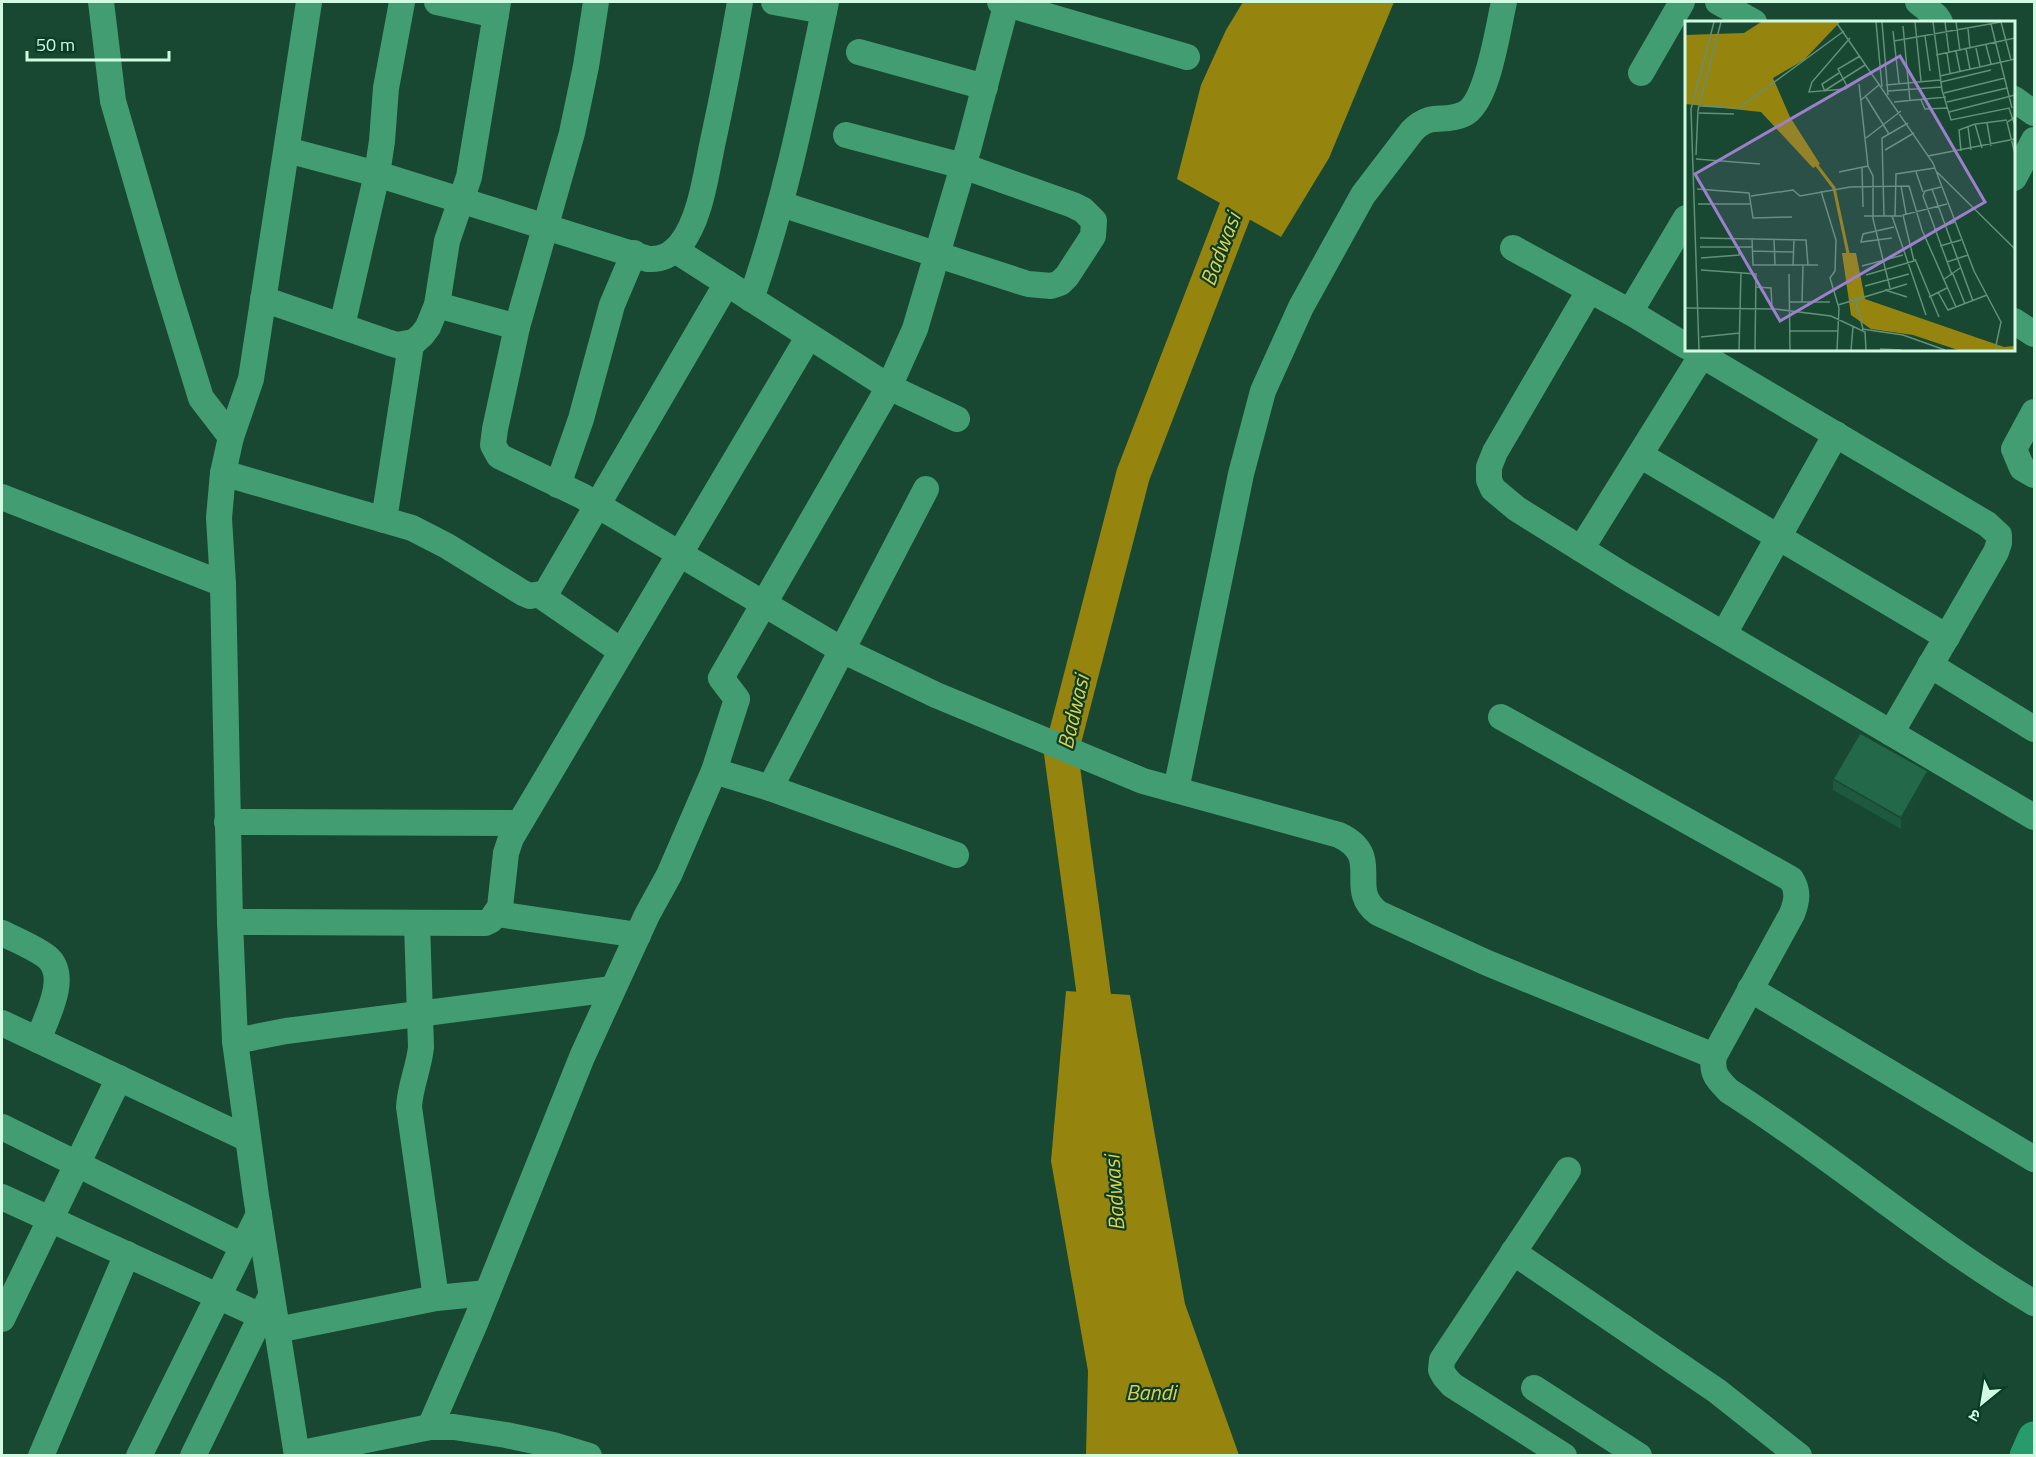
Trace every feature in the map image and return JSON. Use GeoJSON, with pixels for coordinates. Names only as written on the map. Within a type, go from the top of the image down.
{"type":"FeatureCollection","features":[{"type":"Feature","properties":{"kind":"main road"},"geometry":{"type":"LineString","coordinates":[[2026,1455],[2034,1438]]}},
{"type":"Feature","properties":{"kind":"street"},"geometry":{"type":"LineString","coordinates":[[101,2],[113,101],[166,284],[201,398],[231,437]]}},
{"type":"Feature","properties":{"kind":"street"},"geometry":{"type":"LineString","coordinates":[[309,2],[251,379],[231,437],[223,473],[219,518],[223,585],[227,822],[235,1041],[270,1313],[297,1455],[430,1427],[454,1427],[525,1447],[589,1455]]}},
{"type":"Feature","properties":{"kind":"street"},"geometry":{"type":"LineString","coordinates":[[342,326],[377,174],[387,88],[402,2]]}},
{"type":"Feature","properties":{"kind":"street"},"geometry":{"type":"LineString","coordinates":[[384,520],[411,345],[428,327],[436,305],[447,241],[462,200],[472,159],[497,8],[437,2]]}},
{"type":"Feature","properties":{"kind":"street"},"geometry":{"type":"LineString","coordinates":[[596,2],[572,133],[517,327],[493,445],[499,456],[597,505],[842,650],[936,695],[1143,781],[1344,837],[1358,848],[1362,855],[1364,893],[1370,906],[1378,913],[1506,971],[1714,1056]]}},
{"type":"Feature","properties":{"kind":"street"},"geometry":{"type":"LineString","coordinates":[[287,150],[377,174],[655,259],[669,255],[686,236],[696,214],[740,2]]}},
{"type":"Feature","properties":{"kind":"street"},"geometry":{"type":"LineString","coordinates":[[751,299],[781,204],[825,6],[774,2]]}},
{"type":"Feature","properties":{"kind":"street"},"geometry":{"type":"LineString","coordinates":[[430,1427],[467,1343],[582,1057],[612,989],[669,875],[714,771],[737,699],[721,678],[889,387],[915,329],[985,87],[1004,2],[1187,57]]}},
{"type":"Feature","properties":{"kind":"street"},"geometry":{"type":"LineString","coordinates":[[1176,790],[1241,474],[1263,391],[1275,361],[1301,307],[1363,195],[1420,123],[1427,119],[1465,114],[1478,98],[1486,83],[1504,2]]}},
{"type":"Feature","properties":{"kind":"street"},"geometry":{"type":"LineString","coordinates":[[1641,73],[1682,2]]}},
{"type":"Feature","properties":{"kind":"street"},"geometry":{"type":"LineString","coordinates":[[1718,2],[1752,21]]}},
{"type":"Feature","properties":{"kind":"street"},"geometry":{"type":"LineString","coordinates":[[859,52],[985,87]]}},
{"type":"Feature","properties":{"kind":"street"},"geometry":{"type":"LineString","coordinates":[[2015,100],[2034,113]]}},
{"type":"Feature","properties":{"kind":"street"},"geometry":{"type":"LineString","coordinates":[[781,204],[1028,284],[1051,286],[1060,283],[1093,236],[1094,221],[1083,210],[963,166],[846,135]]}},
{"type":"Feature","properties":{"kind":"street"},"geometry":{"type":"LineString","coordinates":[[2015,174],[2034,140]]}},
{"type":"Feature","properties":{"kind":"street"},"geometry":{"type":"LineString","coordinates":[[1630,312],[1685,220]]}},
{"type":"Feature","properties":{"kind":"street"},"geometry":{"type":"LineString","coordinates":[[1513,248],[1685,345]]}},
{"type":"Feature","properties":{"kind":"street"},"geometry":{"type":"LineString","coordinates":[[675,250],[889,387],[957,419]]}},
{"type":"Feature","properties":{"kind":"street"},"geometry":{"type":"LineString","coordinates":[[558,484],[581,418],[612,305],[634,253]]}},
{"type":"Feature","properties":{"kind":"street"},"geometry":{"type":"LineString","coordinates":[[223,473],[412,528],[429,535],[523,593],[530,596],[540,595],[549,589],[727,283]]}},
{"type":"Feature","properties":{"kind":"street"},"geometry":{"type":"LineString","coordinates":[[1589,291],[1495,452],[1489,467],[1489,480],[1493,489],[1502,499],[1581,549],[2034,817]]}},
{"type":"Feature","properties":{"kind":"street"},"geometry":{"type":"LineString","coordinates":[[263,299],[397,345],[414,342]]}},
{"type":"Feature","properties":{"kind":"street"},"geometry":{"type":"LineString","coordinates":[[436,305],[517,327]]}},
{"type":"Feature","properties":{"kind":"street"},"geometry":{"type":"LineString","coordinates":[[2015,322],[2034,334]]}},
{"type":"Feature","properties":{"kind":"street"},"geometry":{"type":"LineString","coordinates":[[230,922],[485,923],[497,914],[510,838],[809,336]]}},
{"type":"Feature","properties":{"kind":"street"},"geometry":{"type":"LineString","coordinates":[[1581,549],[1640,455],[1693,351]]}},
{"type":"Feature","properties":{"kind":"street"},"geometry":{"type":"LineString","coordinates":[[1696,351],[1987,524],[1999,535],[1996,552],[1890,733]]}},
{"type":"Feature","properties":{"kind":"street"},"geometry":{"type":"LineString","coordinates":[[2034,412],[2014,449],[2022,468],[2034,475]]}},
{"type":"Feature","properties":{"kind":"street"},"geometry":{"type":"LineString","coordinates":[[1724,634],[1836,434]]}},
{"type":"Feature","properties":{"kind":"street"},"geometry":{"type":"LineString","coordinates":[[1640,455],[1947,637]]}},
{"type":"Feature","properties":{"kind":"street"},"geometry":{"type":"LineString","coordinates":[[770,788],[926,489]]}},
{"type":"Feature","properties":{"kind":"street"},"geometry":{"type":"LineString","coordinates":[[2,497],[223,585]]}},
{"type":"Feature","properties":{"kind":"street"},"geometry":{"type":"LineString","coordinates":[[540,595],[621,651]]}},
{"type":"Feature","properties":{"kind":"street"},"geometry":{"type":"LineString","coordinates":[[1930,665],[2031,719]]}},
{"type":"Feature","properties":{"kind":"street"},"geometry":{"type":"LineString","coordinates":[[1501,717],[1791,879],[1797,893],[1792,914],[1714,1056],[1714,1074],[1729,1091],[1841,1168],[1959,1255],[2034,1303]]}},
{"type":"Feature","properties":{"kind":"street"},"geometry":{"type":"LineString","coordinates":[[714,771],[770,788],[956,855]]}},
{"type":"Feature","properties":{"kind":"street"},"geometry":{"type":"LineString","coordinates":[[227,822],[519,823]]}},
{"type":"Feature","properties":{"kind":"street"},"geometry":{"type":"LineString","coordinates":[[497,914],[638,935]]}},
{"type":"Feature","properties":{"kind":"street"},"geometry":{"type":"LineString","coordinates":[[417,923],[420,1055],[410,1091],[409,1107],[436,1298]]}},
{"type":"Feature","properties":{"kind":"street"},"geometry":{"type":"LineString","coordinates":[[2,933],[47,958],[57,972],[57,988],[38,1040]]}},
{"type":"Feature","properties":{"kind":"street"},"geometry":{"type":"LineString","coordinates":[[235,1041],[286,1031],[612,989]]}},
{"type":"Feature","properties":{"kind":"street"},"geometry":{"type":"LineString","coordinates":[[1750,989],[2034,1159]]}},
{"type":"Feature","properties":{"kind":"street"},"geometry":{"type":"LineString","coordinates":[[2,1023],[248,1139]]}},
{"type":"Feature","properties":{"kind":"street"},"geometry":{"type":"LineString","coordinates":[[2,1319],[119,1078]]}},
{"type":"Feature","properties":{"kind":"street"},"geometry":{"type":"LineString","coordinates":[[2,1127],[243,1246]]}},
{"type":"Feature","properties":{"kind":"street"},"geometry":{"type":"LineString","coordinates":[[1564,1455],[1452,1385],[1441,1370],[1442,1360],[1568,1170]]}},
{"type":"Feature","properties":{"kind":"street"},"geometry":{"type":"LineString","coordinates":[[2,1197],[218,1295],[270,1313],[487,1293]]}},
{"type":"Feature","properties":{"kind":"street"},"geometry":{"type":"LineString","coordinates":[[138,1455],[259,1214]]}},
{"type":"Feature","properties":{"kind":"street"},"geometry":{"type":"LineString","coordinates":[[1513,1252],[1717,1391],[1800,1455]]}},
{"type":"Feature","properties":{"kind":"street"},"geometry":{"type":"LineString","coordinates":[[41,1455],[127,1254]]}},
{"type":"Feature","properties":{"kind":"street"},"geometry":{"type":"LineString","coordinates":[[193,1455],[270,1313]]}},
{"type":"Feature","properties":{"kind":"street"},"geometry":{"type":"LineString","coordinates":[[1534,1388],[1640,1455]]}},
{"type":"Feature","properties":{"kind":"water"},"geometry":{"type":"Polygon","coordinates":[[[1243,2],[1394,2],[1329,158],[1281,237],[1177,179],[1201,85],[1226,30],[1243,2]]]}},
{"type":"Feature","properties":{"kind":"water","name":"Bandi"},"geometry":{"type":"Polygon","coordinates":[[[1066,991],[1130,995],[1185,1304],[1239,1455],[1086,1455],[1088,1371],[1051,1161],[1066,991]]]}},
{"type":"Feature","properties":{"kind":"building"},"geometry":{"type":"Polygon","coordinates":[[[1860,733],[1928,771],[1901,818],[1833,779],[1860,733]]]}},
{"type":"Feature","properties":{"kind":"waterway","name":"Badwasi"},"geometry":{"type":"LineString","coordinates":[[1100,1040],[1061,753],[1133,475],[1252,167]]}}]}
